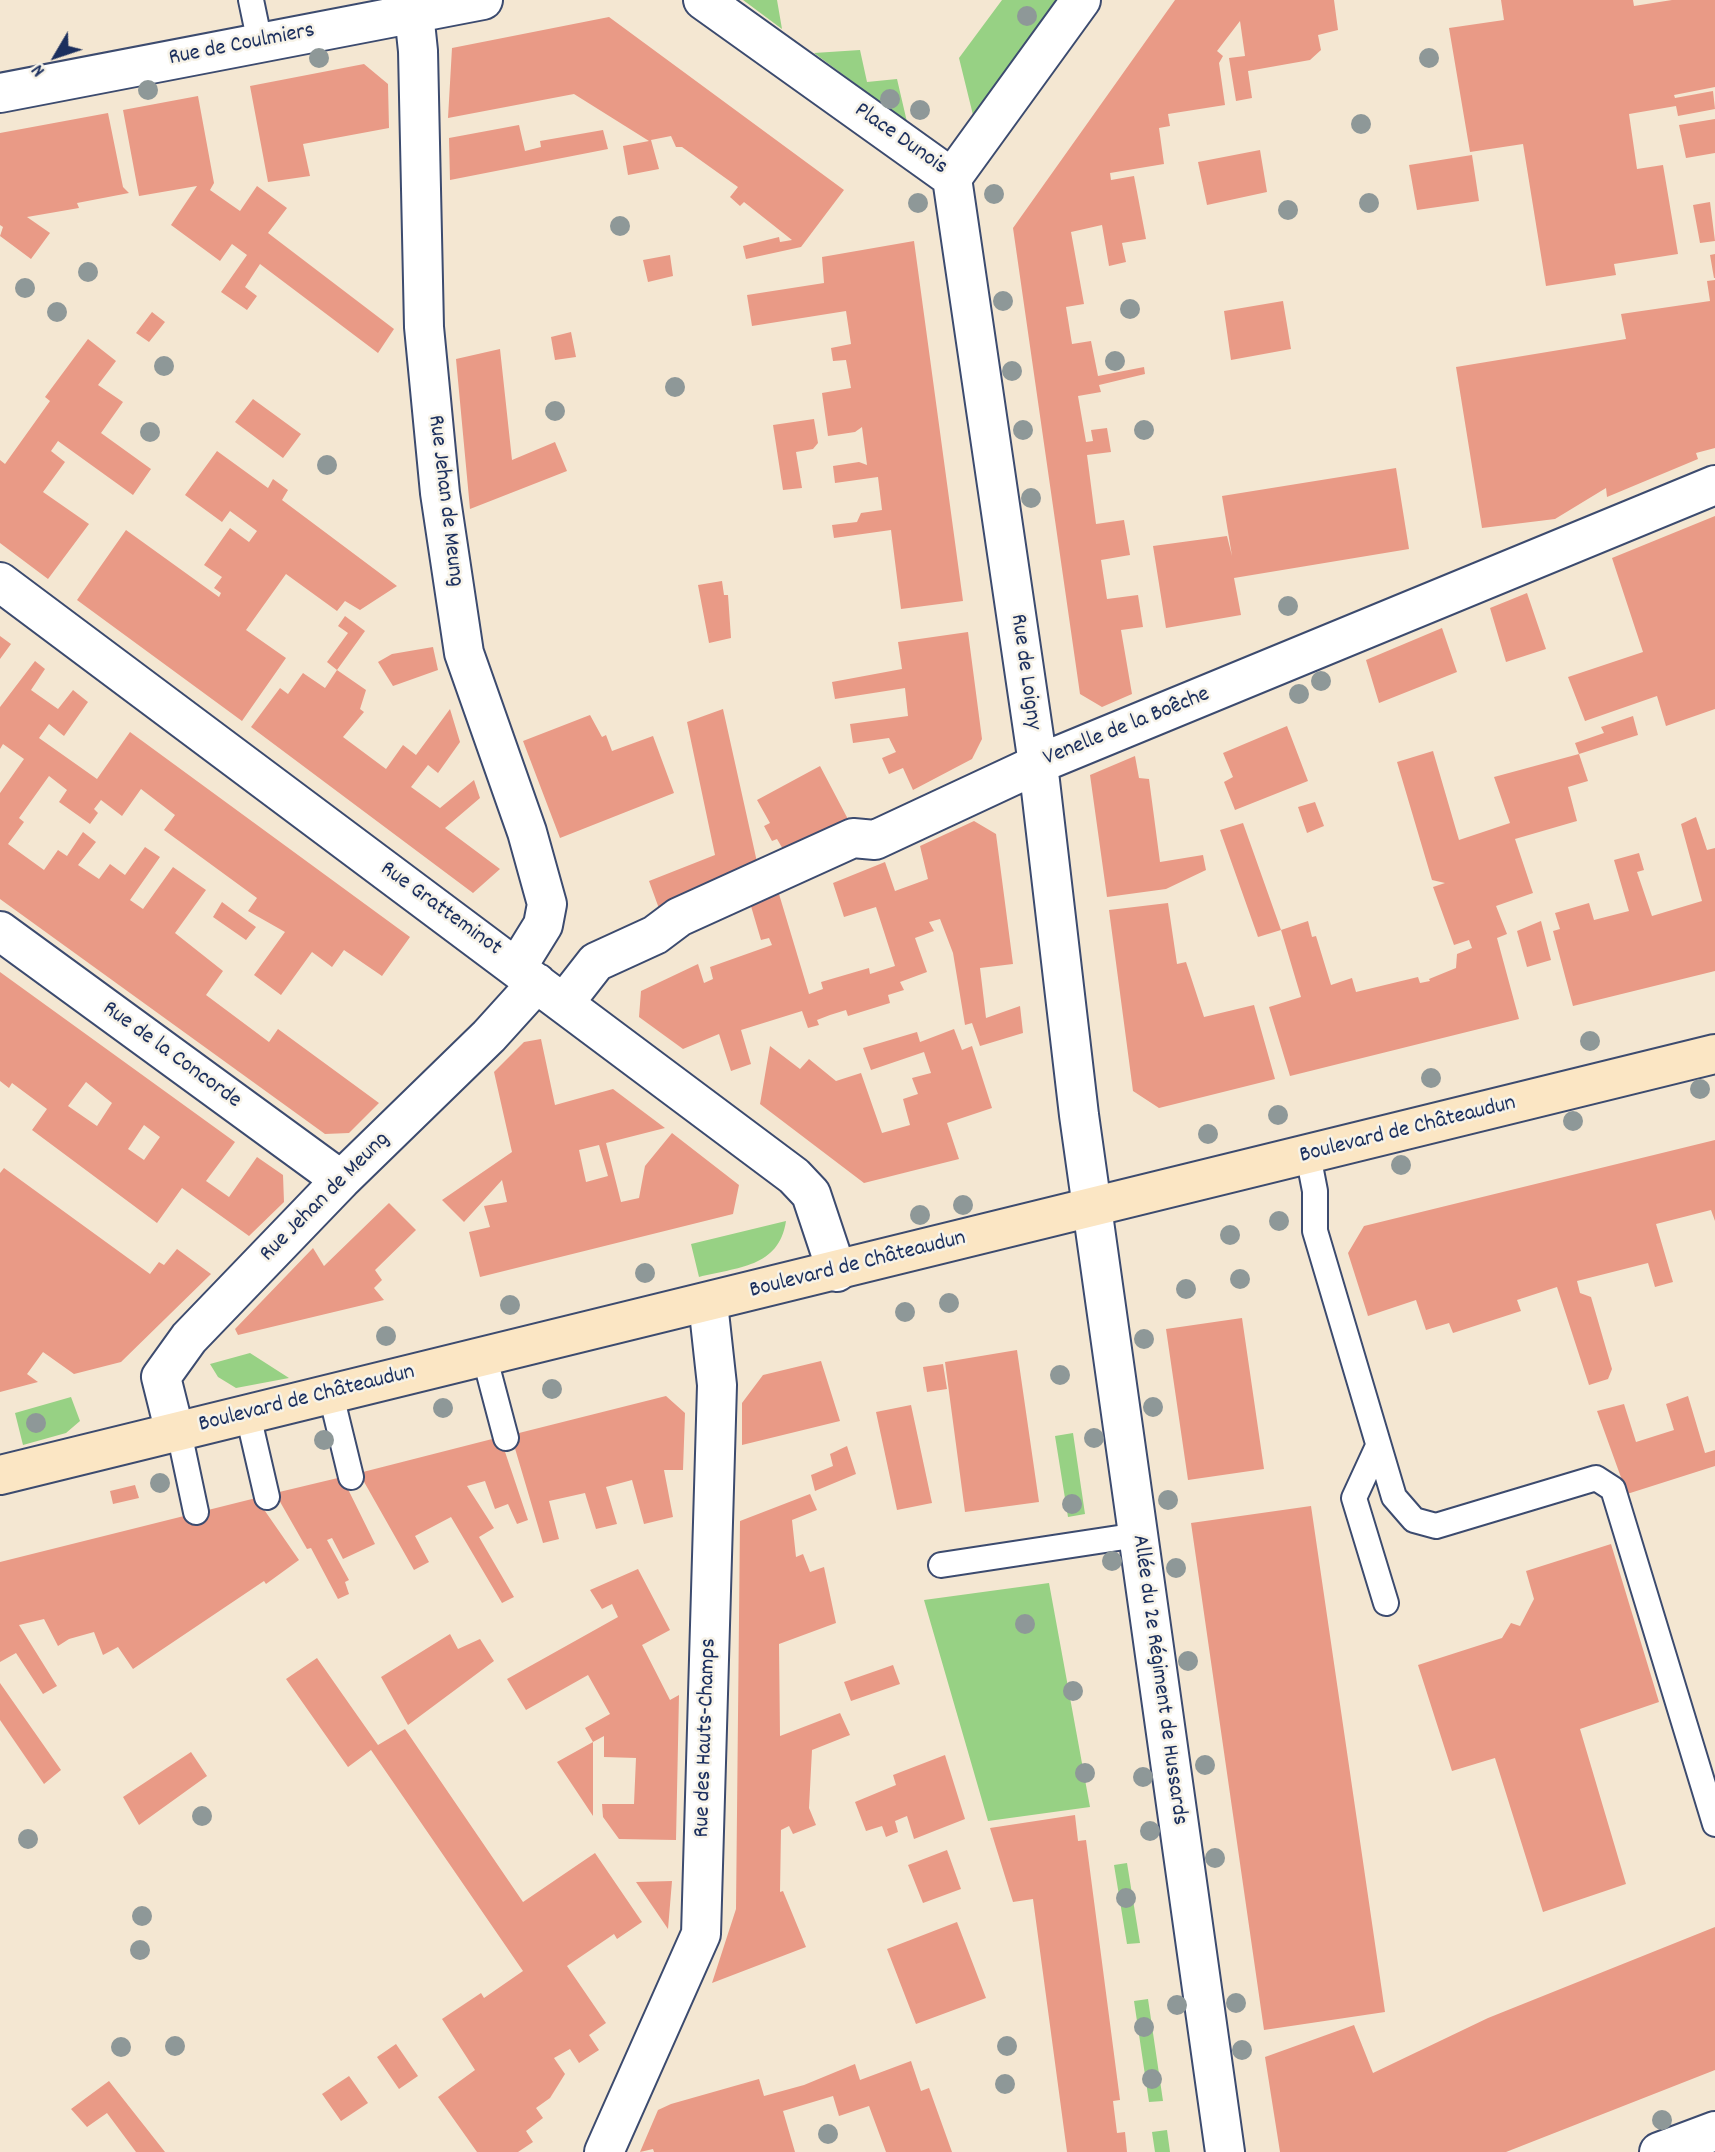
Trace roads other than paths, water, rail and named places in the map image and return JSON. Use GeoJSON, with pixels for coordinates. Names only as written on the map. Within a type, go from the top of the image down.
{"type":"FeatureCollection","features":[{"type":"Feature","properties":{"kind":"main road","name":"Boulevard de Châteaudun"},"geometry":{"type":"LineString","coordinates":[[0,1475],[1094,1209],[1715,1054]]}},
{"type":"Feature","properties":{"kind":"street","name":"Rue de Coulmiers"},"geometry":{"type":"LineString","coordinates":[[0,93],[483,0]]}},
{"type":"Feature","properties":{"kind":"street","name":"Place Dunois"},"geometry":{"type":"LineString","coordinates":[[703,0],[952,178],[1081,0]]}},
{"type":"Feature","properties":{"kind":"street","name":"Rue Jehan de Meung"},"geometry":{"type":"LineString","coordinates":[[177,1432],[161,1377],[164,1368],[189,1338],[341,1180],[539,984],[547,904],[527,832],[464,653],[446,533],[425,327],[418,51],[414,13]]}},
{"type":"Feature","properties":{"kind":"street","name":"Rue de Loigny"},"geometry":{"type":"LineString","coordinates":[[952,178],[1038,764],[1079,1115],[1094,1209]]}},
{"type":"Feature","properties":{"kind":"street","name":"Venelle de la Boêche"},"geometry":{"type":"LineString","coordinates":[[539,984],[655,935],[679,917],[853,838],[875,840],[1038,764],[1715,485]]}},
{"type":"Feature","properties":{"kind":"street","name":"Rue Gratteminot"},"geometry":{"type":"LineString","coordinates":[[0,582],[794,1176],[811,1194],[837,1272]]}},
{"type":"Feature","properties":{"kind":"street","name":"Rue de la Concorde"},"geometry":{"type":"LineString","coordinates":[[0,931],[341,1180]]}},
{"type":"Feature","properties":{"kind":"street","name":"Allée du 2e Régiment de Hussards"},"geometry":{"type":"LineString","coordinates":[[1094,1209],[1225,2152]]}},
{"type":"Feature","properties":{"kind":"street","name":"Rue des Hauts-Champs"},"geometry":{"type":"LineString","coordinates":[[604,2152],[701,1934],[717,1385],[708,1303]]}},
{"type":"Feature","properties":{"kind":"street"},"geometry":{"type":"LineString","coordinates":[[1659,2152],[1715,2131]]}},
{"type":"Feature","properties":{"kind":"lane"},"geometry":{"type":"LineString","coordinates":[[251,0],[260,43]]}},
{"type":"Feature","properties":{"kind":"lane"},"geometry":{"type":"LineString","coordinates":[[1308,1156],[1315,1191],[1315,1231],[1394,1497],[1414,1520],[1436,1526],[1596,1478],[1613,1489],[1715,1824]]}},
{"type":"Feature","properties":{"kind":"lane"},"geometry":{"type":"LineString","coordinates":[[484,1356],[506,1438]]}},
{"type":"Feature","properties":{"kind":"lane"},"geometry":{"type":"LineString","coordinates":[[331,1395],[351,1477]]}},
{"type":"Feature","properties":{"kind":"lane"},"geometry":{"type":"LineString","coordinates":[[248,1415],[267,1497]]}},
{"type":"Feature","properties":{"kind":"lane"},"geometry":{"type":"LineString","coordinates":[[177,1432],[196,1512]]}},
{"type":"Feature","properties":{"kind":"lane"},"geometry":{"type":"LineString","coordinates":[[1378,1446],[1354,1498],[1386,1603]]}},
{"type":"Feature","properties":{"kind":"lane"},"geometry":{"type":"LineString","coordinates":[[942,1565],[1138,1535]]}}]}
